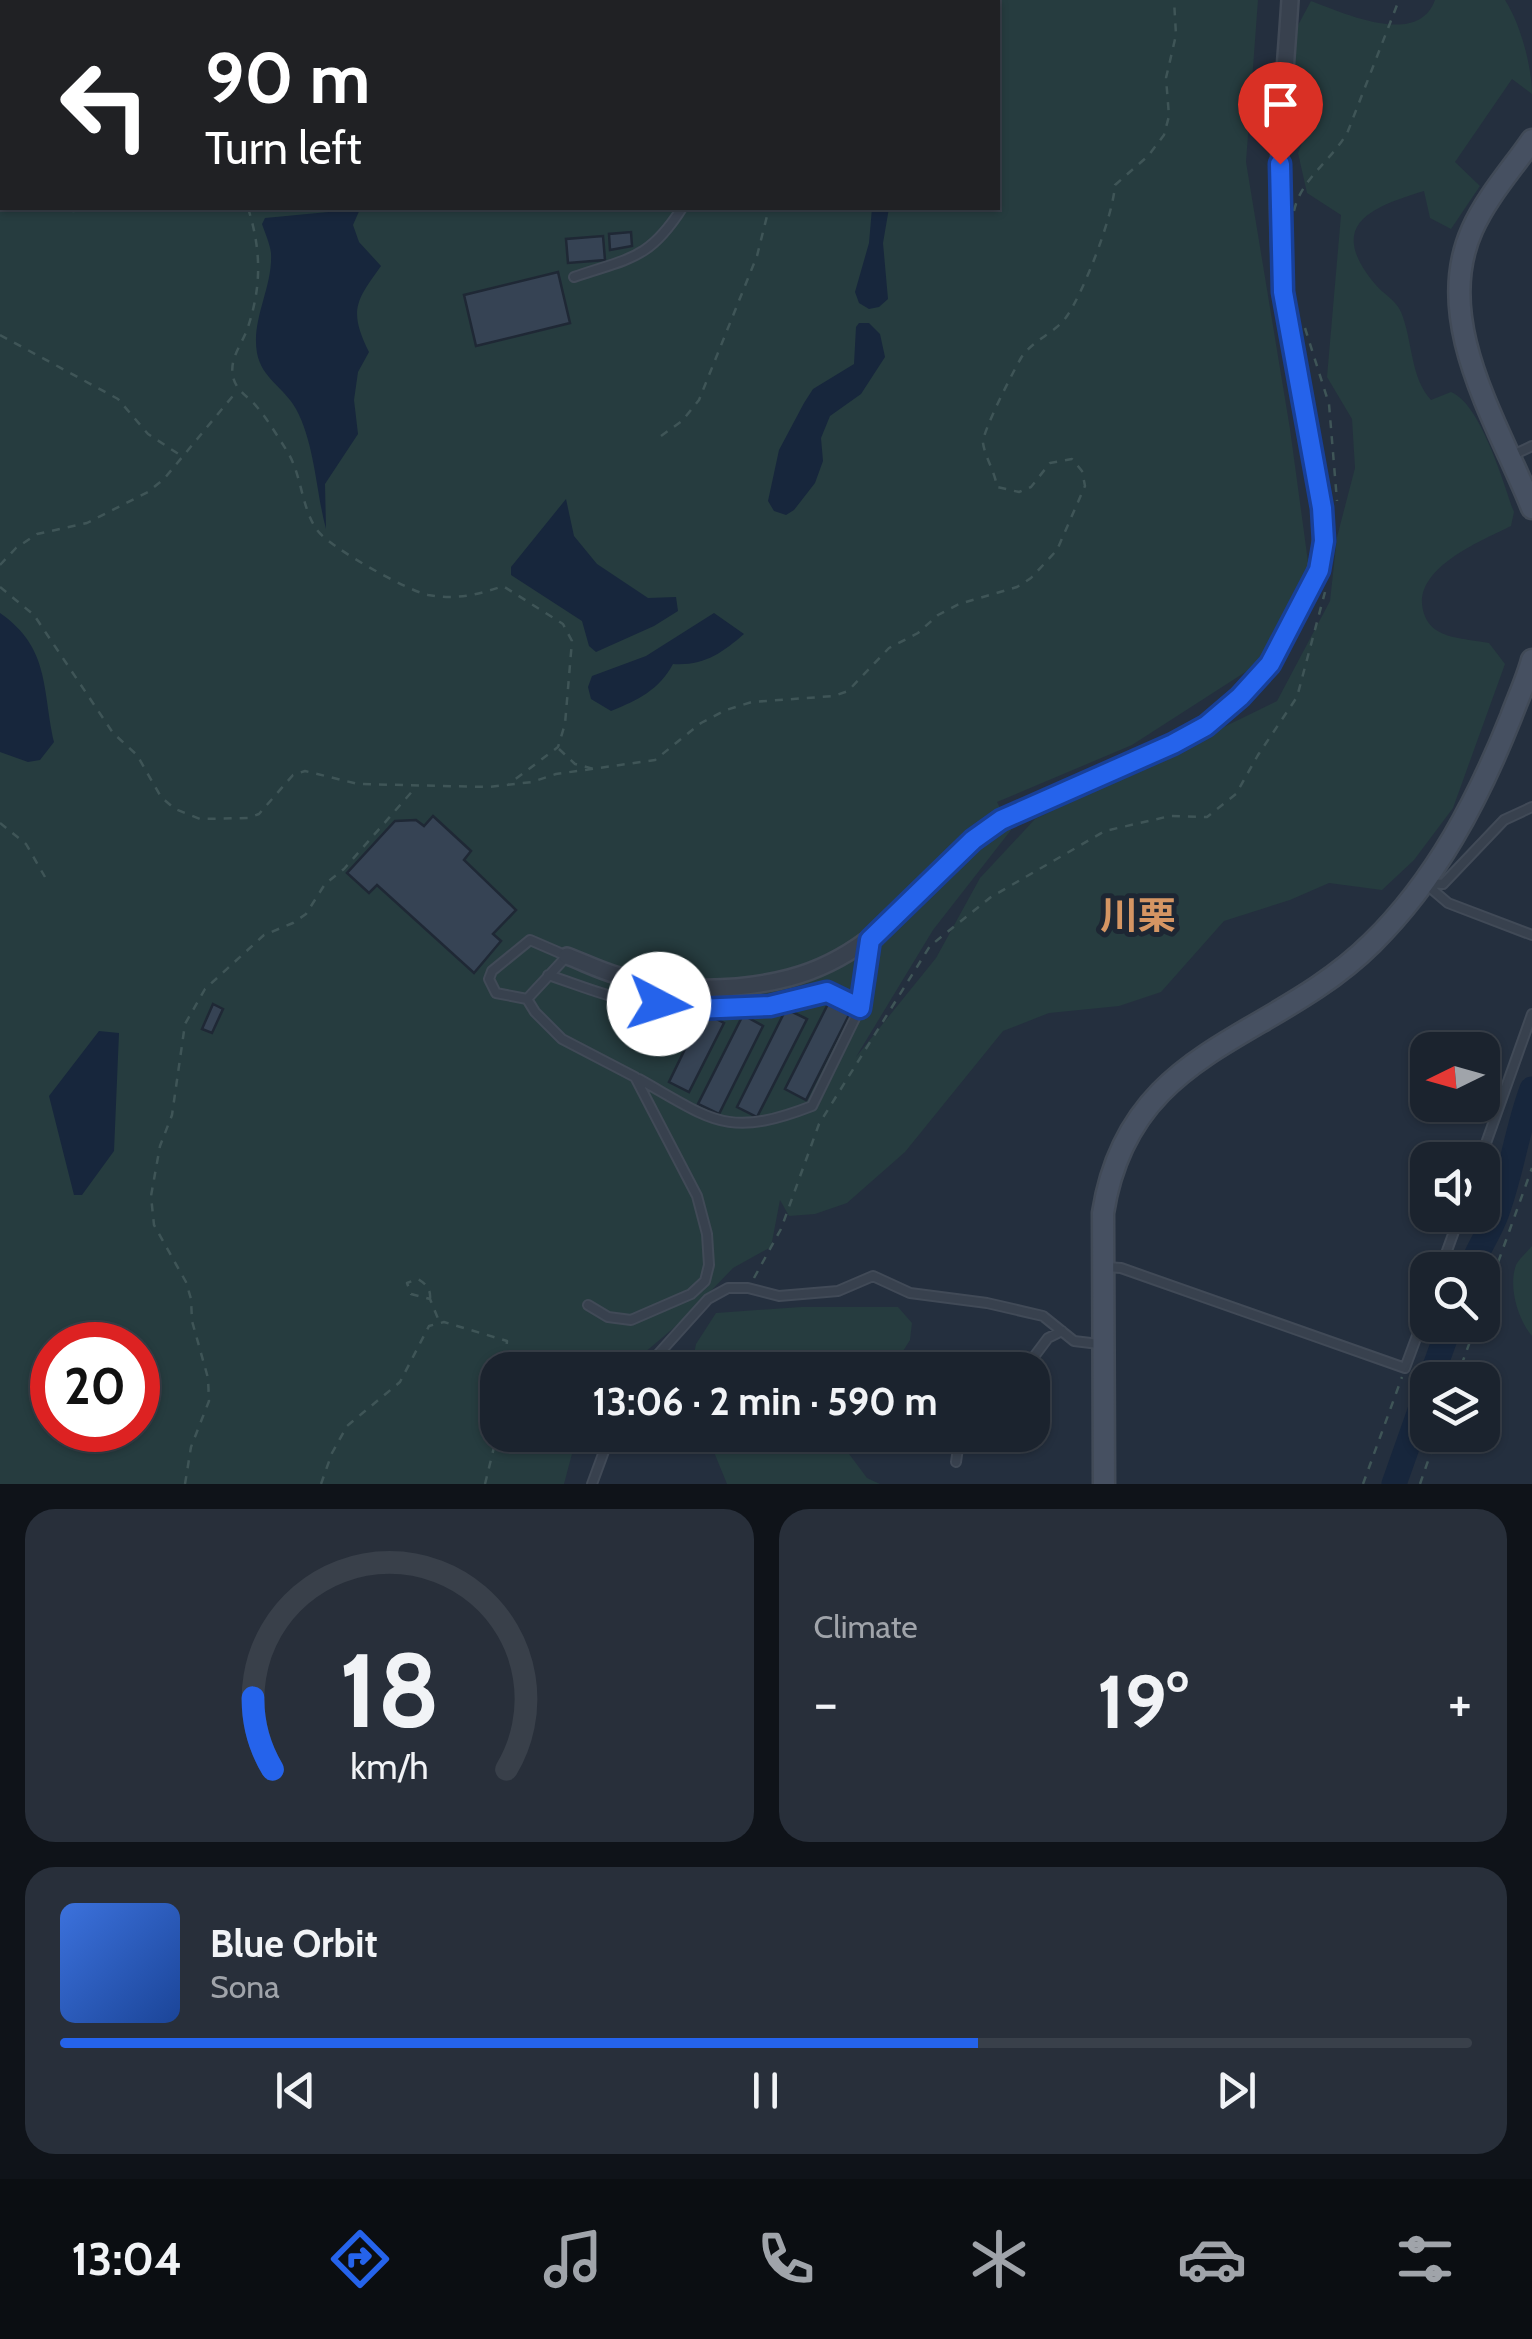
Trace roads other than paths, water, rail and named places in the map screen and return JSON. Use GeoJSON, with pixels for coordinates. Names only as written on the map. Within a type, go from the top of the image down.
{"type":"FeatureCollection","features":[{"type":"Feature","properties":{"kind":"street"},"geometry":{"type":"LineString","coordinates":[[566,956],[617,976],[657,984],[746,986],[788,979],[826,966],[870,940],[973,840],[1001,820],[1206,726],[1270,664],[1319,570],[1324,541],[1322,508],[1283,292],[1280,164],[1290,0]]}},
{"type":"Feature","properties":{"kind":"street"},"geometry":{"type":"LineString","coordinates":[[1532,140],[1480,214],[1466,248],[1461,275],[1466,344],[1532,508]]}},
{"type":"Feature","properties":{"kind":"street"},"geometry":{"type":"LineString","coordinates":[[1104,1484],[1103,1213],[1110,1176],[1125,1137],[1165,1086],[1202,1057],[1354,959],[1401,912],[1470,808],[1496,754],[1532,660]]}},
{"type":"Feature","properties":{"kind":"lane"},"geometry":{"type":"LineString","coordinates":[[574,277],[648,250],[681,210]]}},
{"type":"Feature","properties":{"kind":"lane"},"geometry":{"type":"LineString","coordinates":[[1511,456],[1532,446]]}},
{"type":"Feature","properties":{"kind":"lane"},"geometry":{"type":"LineString","coordinates":[[1424,882],[1443,884],[1504,820],[1532,807]]}},
{"type":"Feature","properties":{"kind":"lane"},"geometry":{"type":"LineString","coordinates":[[1424,882],[1448,903],[1532,936]]}},
{"type":"Feature","properties":{"kind":"lane"},"geometry":{"type":"LineString","coordinates":[[530,940],[566,956],[527,998],[496,993],[490,979],[492,971],[530,940]]}},
{"type":"Feature","properties":{"kind":"lane"},"geometry":{"type":"LineString","coordinates":[[527,998],[535,1012],[562,1039],[712,1120],[732,1124],[782,1118],[812,1106],[860,1008],[870,940]]}},
{"type":"Feature","properties":{"kind":"lane"},"geometry":{"type":"LineString","coordinates":[[548,975],[621,998],[695,1009],[770,1006],[827,992],[860,1008]]}},
{"type":"Feature","properties":{"kind":"lane"},"geometry":{"type":"LineString","coordinates":[[1486,1142],[1532,1014]]}},
{"type":"Feature","properties":{"kind":"lane"},"geometry":{"type":"LineString","coordinates":[[588,1305],[608,1317],[632,1320],[691,1294],[705,1281],[709,1265],[697,1196],[635,1077]]}},
{"type":"Feature","properties":{"kind":"lane"},"geometry":{"type":"LineString","coordinates":[[1102,1268],[1121,1268],[1405,1368],[1415,1342]]}},
{"type":"Feature","properties":{"kind":"lane"},"geometry":{"type":"LineString","coordinates":[[660,1352],[708,1299],[728,1288],[748,1288],[780,1296],[838,1291],[873,1276],[910,1292],[974,1300],[1044,1316],[1074,1341],[1102,1344]]}},
{"type":"Feature","properties":{"kind":"lane"},"geometry":{"type":"LineString","coordinates":[[1038,1352],[1048,1338],[1062,1331]]}},
{"type":"Feature","properties":{"kind":"lane"},"geometry":{"type":"LineString","coordinates":[[592,1484],[604,1452]]}},
{"type":"Feature","properties":{"kind":"lane"},"geometry":{"type":"LineString","coordinates":[[956,1462],[957,1452]]}},
{"type":"Feature","properties":{"kind":"water"},"geometry":{"type":"Polygon","coordinates":[[[360,210],[353,225],[359,242],[381,266],[358,307],[359,326],[369,352],[358,372],[354,400],[358,434],[325,484],[326,529],[302,423],[291,401],[264,370],[257,353],[257,328],[271,266],[262,224],[265,218],[360,210]]]}},
{"type":"Feature","properties":{"kind":"water"},"geometry":{"type":"Polygon","coordinates":[[[872,210],[889,210],[883,243],[888,299],[869,309],[859,303],[855,292],[869,243],[872,210]]]}},
{"type":"Feature","properties":{"kind":"water"},"geometry":{"type":"Polygon","coordinates":[[[859,323],[869,323],[880,334],[885,357],[861,394],[830,416],[821,438],[823,461],[815,483],[794,510],[786,515],[774,511],[768,501],[779,450],[813,389],[854,364],[859,323]]]}},
{"type":"Feature","properties":{"kind":"water"},"geometry":{"type":"Polygon","coordinates":[[[566,499],[574,536],[597,564],[648,598],[676,597],[678,611],[596,652],[589,646],[582,621],[511,575],[511,567],[566,499]]]}},
{"type":"Feature","properties":{"kind":"water"},"geometry":{"type":"Polygon","coordinates":[[[0,613],[28,640],[41,670],[54,742],[40,760],[28,762],[0,752],[0,613]]]}},
{"type":"Feature","properties":{"kind":"water"},"geometry":{"type":"Polygon","coordinates":[[[714,613],[744,634],[712,657],[673,664],[654,687],[621,707],[611,711],[591,699],[588,687],[592,676],[646,656],[714,613]]]}},
{"type":"Feature","properties":{"kind":"water"},"geometry":{"type":"Polygon","coordinates":[[[99,1031],[119,1033],[114,1151],[82,1195],[74,1195],[49,1096],[99,1031]]]}},
{"type":"Feature","properties":{"kind":"waterway"},"geometry":{"type":"LineString","coordinates":[[1478,1252],[1497,1212],[1532,1089]]}},
{"type":"Feature","properties":{"kind":"waterway"},"geometry":{"type":"LineString","coordinates":[[1437,1362],[1444,1342]]}},
{"type":"Feature","properties":{"kind":"waterway"},"geometry":{"type":"LineString","coordinates":[[1394,1484],[1410,1439]]}},
{"type":"Feature","properties":{"kind":"district","name":"川栗"},"geometry":{"type":"Point","coordinates":[1138,915]}}]}
